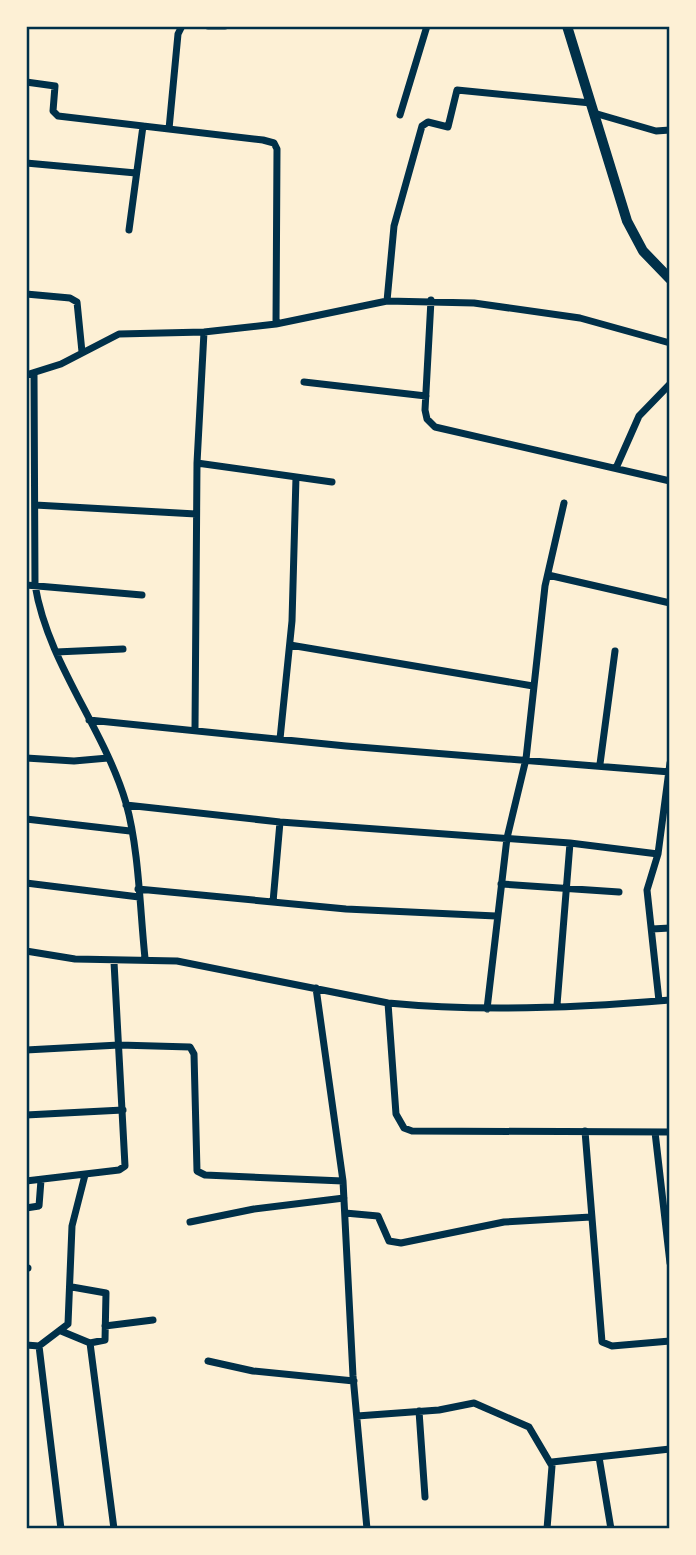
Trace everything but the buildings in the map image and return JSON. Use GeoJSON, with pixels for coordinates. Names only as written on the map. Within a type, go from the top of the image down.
{"type":"FeatureCollection","features":[{"type":"Feature","properties":{"kind":"street"},"geometry":{"type":"LineString","coordinates":[[169,129],[178,34],[182,26]]}},
{"type":"Feature","properties":{"kind":"street"},"geometry":{"type":"LineString","coordinates":[[208,26],[225,26]]}},
{"type":"Feature","properties":{"kind":"street"},"geometry":{"type":"LineString","coordinates":[[400,115],[427,26]]}},
{"type":"Feature","properties":{"kind":"street"},"geometry":{"type":"LineString","coordinates":[[567,26],[627,221],[643,251],[668,275]]}},
{"type":"Feature","properties":{"kind":"street"},"geometry":{"type":"LineString","coordinates":[[26,82],[55,86],[53,111],[58,117],[274,143],[276,324]]}},
{"type":"Feature","properties":{"kind":"street"},"geometry":{"type":"LineString","coordinates":[[387,300],[394,226],[422,126],[428,122],[446,128],[450,126],[457,90],[593,108],[656,131],[670,130]]}},
{"type":"Feature","properties":{"kind":"street"},"geometry":{"type":"LineString","coordinates":[[129,230],[143,126]]}},
{"type":"Feature","properties":{"kind":"street"},"geometry":{"type":"LineString","coordinates":[[26,163],[136,173]]}},
{"type":"Feature","properties":{"kind":"street"},"geometry":{"type":"LineString","coordinates":[[26,294],[70,298],[76,302],[82,352]]}},
{"type":"Feature","properties":{"kind":"street"},"geometry":{"type":"LineString","coordinates":[[145,958],[126,804],[108,758],[56,652],[44,623],[35,585],[35,505],[30,466],[30,374],[119,334],[204,332],[276,324],[387,300],[474,303],[580,318],[670,343]]}},
{"type":"Feature","properties":{"kind":"street"},"geometry":{"type":"LineString","coordinates":[[431,300],[426,396],[427,419],[435,427],[670,481]]}},
{"type":"Feature","properties":{"kind":"street"},"geometry":{"type":"LineString","coordinates":[[195,730],[197,463],[204,332]]}},
{"type":"Feature","properties":{"kind":"street"},"geometry":{"type":"LineString","coordinates":[[304,382],[426,396]]}},
{"type":"Feature","properties":{"kind":"street"},"geometry":{"type":"LineString","coordinates":[[616,468],[639,416],[670,384]]}},
{"type":"Feature","properties":{"kind":"street"},"geometry":{"type":"LineString","coordinates":[[197,463],[332,482]]}},
{"type":"Feature","properties":{"kind":"street"},"geometry":{"type":"LineString","coordinates":[[280,739],[290,645],[296,477]]}},
{"type":"Feature","properties":{"kind":"street"},"geometry":{"type":"LineString","coordinates":[[487,1009],[507,838],[526,759],[548,575],[564,503]]}},
{"type":"Feature","properties":{"kind":"street"},"geometry":{"type":"LineString","coordinates":[[35,505],[196,514]]}},
{"type":"Feature","properties":{"kind":"street"},"geometry":{"type":"LineString","coordinates":[[548,575],[670,603]]}},
{"type":"Feature","properties":{"kind":"street"},"geometry":{"type":"LineString","coordinates":[[26,585],[142,595]]}},
{"type":"Feature","properties":{"kind":"street"},"geometry":{"type":"LineString","coordinates":[[290,645],[533,686]]}},
{"type":"Feature","properties":{"kind":"street"},"geometry":{"type":"LineString","coordinates":[[56,652],[123,649]]}},
{"type":"Feature","properties":{"kind":"street"},"geometry":{"type":"LineString","coordinates":[[600,764],[615,651]]}},
{"type":"Feature","properties":{"kind":"street"},"geometry":{"type":"LineString","coordinates":[[89,720],[280,739],[669,769],[658,854],[647,890],[659,1001]]}},
{"type":"Feature","properties":{"kind":"street"},"geometry":{"type":"LineString","coordinates":[[26,758],[74,761],[108,758]]}},
{"type":"Feature","properties":{"kind":"street"},"geometry":{"type":"LineString","coordinates":[[126,804],[280,822],[570,843],[658,854]]}},
{"type":"Feature","properties":{"kind":"street"},"geometry":{"type":"LineString","coordinates":[[26,819],[130,831]]}},
{"type":"Feature","properties":{"kind":"street"},"geometry":{"type":"LineString","coordinates":[[273,902],[280,822]]}},
{"type":"Feature","properties":{"kind":"street"},"geometry":{"type":"LineString","coordinates":[[557,1005],[569,888],[570,843]]}},
{"type":"Feature","properties":{"kind":"street"},"geometry":{"type":"LineString","coordinates":[[26,883],[496,916]]}},
{"type":"Feature","properties":{"kind":"street"},"geometry":{"type":"LineString","coordinates":[[501,884],[619,892]]}},
{"type":"Feature","properties":{"kind":"street"},"geometry":{"type":"LineString","coordinates":[[652,929],[670,928]]}},
{"type":"Feature","properties":{"kind":"street"},"geometry":{"type":"LineString","coordinates":[[26,951],[114,962],[145,958],[195,964],[388,1003],[487,1009],[670,1000]]}},
{"type":"Feature","properties":{"kind":"street"},"geometry":{"type":"LineString","coordinates":[[26,1181],[120,1170],[125,1166],[114,962]]}},
{"type":"Feature","properties":{"kind":"street"},"geometry":{"type":"LineString","coordinates":[[316,988],[343,1181],[354,1381],[367,1529]]}},
{"type":"Feature","properties":{"kind":"street"},"geometry":{"type":"LineString","coordinates":[[388,1003],[396,1114],[404,1128],[412,1131],[670,1132]]}},
{"type":"Feature","properties":{"kind":"street"},"geometry":{"type":"LineString","coordinates":[[26,1050],[119,1045],[185,1046],[193,1050],[196,1168],[200,1174],[343,1181]]}},
{"type":"Feature","properties":{"kind":"street"},"geometry":{"type":"LineString","coordinates":[[26,1115],[123,1110]]}},
{"type":"Feature","properties":{"kind":"street"},"geometry":{"type":"LineString","coordinates":[[585,1131],[602,1342],[612,1346],[670,1341]]}},
{"type":"Feature","properties":{"kind":"street"},"geometry":{"type":"LineString","coordinates":[[655,1132],[670,1263]]}},
{"type":"Feature","properties":{"kind":"street"},"geometry":{"type":"LineString","coordinates":[[26,1345],[39,1346],[68,1324],[72,1287],[72,1226],[85,1175]]}},
{"type":"Feature","properties":{"kind":"street"},"geometry":{"type":"LineString","coordinates":[[26,1208],[39,1206],[41,1180]]}},
{"type":"Feature","properties":{"kind":"street"},"geometry":{"type":"LineString","coordinates":[[190,1222],[254,1209],[344,1198]]}},
{"type":"Feature","properties":{"kind":"street"},"geometry":{"type":"LineString","coordinates":[[345,1213],[378,1216],[389,1241],[401,1243],[504,1222],[591,1217]]}},
{"type":"Feature","properties":{"kind":"street"},"geometry":{"type":"LineString","coordinates":[[61,1331],[90,1343],[105,1340],[106,1293],[72,1287]]}},
{"type":"Feature","properties":{"kind":"street"},"geometry":{"type":"LineString","coordinates":[[105,1326],[153,1320]]}},
{"type":"Feature","properties":{"kind":"street"},"geometry":{"type":"LineString","coordinates":[[90,1343],[114,1529]]}},
{"type":"Feature","properties":{"kind":"street"},"geometry":{"type":"LineString","coordinates":[[39,1346],[61,1529]]}},
{"type":"Feature","properties":{"kind":"street"},"geometry":{"type":"LineString","coordinates":[[208,1361],[253,1371],[354,1381]]}},
{"type":"Feature","properties":{"kind":"street"},"geometry":{"type":"LineString","coordinates":[[357,1416],[439,1410],[464,1402],[479,1404],[532,1430],[552,1462],[547,1529]]}},
{"type":"Feature","properties":{"kind":"street"},"geometry":{"type":"LineString","coordinates":[[419,1411],[425,1497]]}},
{"type":"Feature","properties":{"kind":"street"},"geometry":{"type":"LineString","coordinates":[[552,1462],[670,1449]]}},
{"type":"Feature","properties":{"kind":"street"},"geometry":{"type":"LineString","coordinates":[[599,1457],[611,1529]]}}]}
